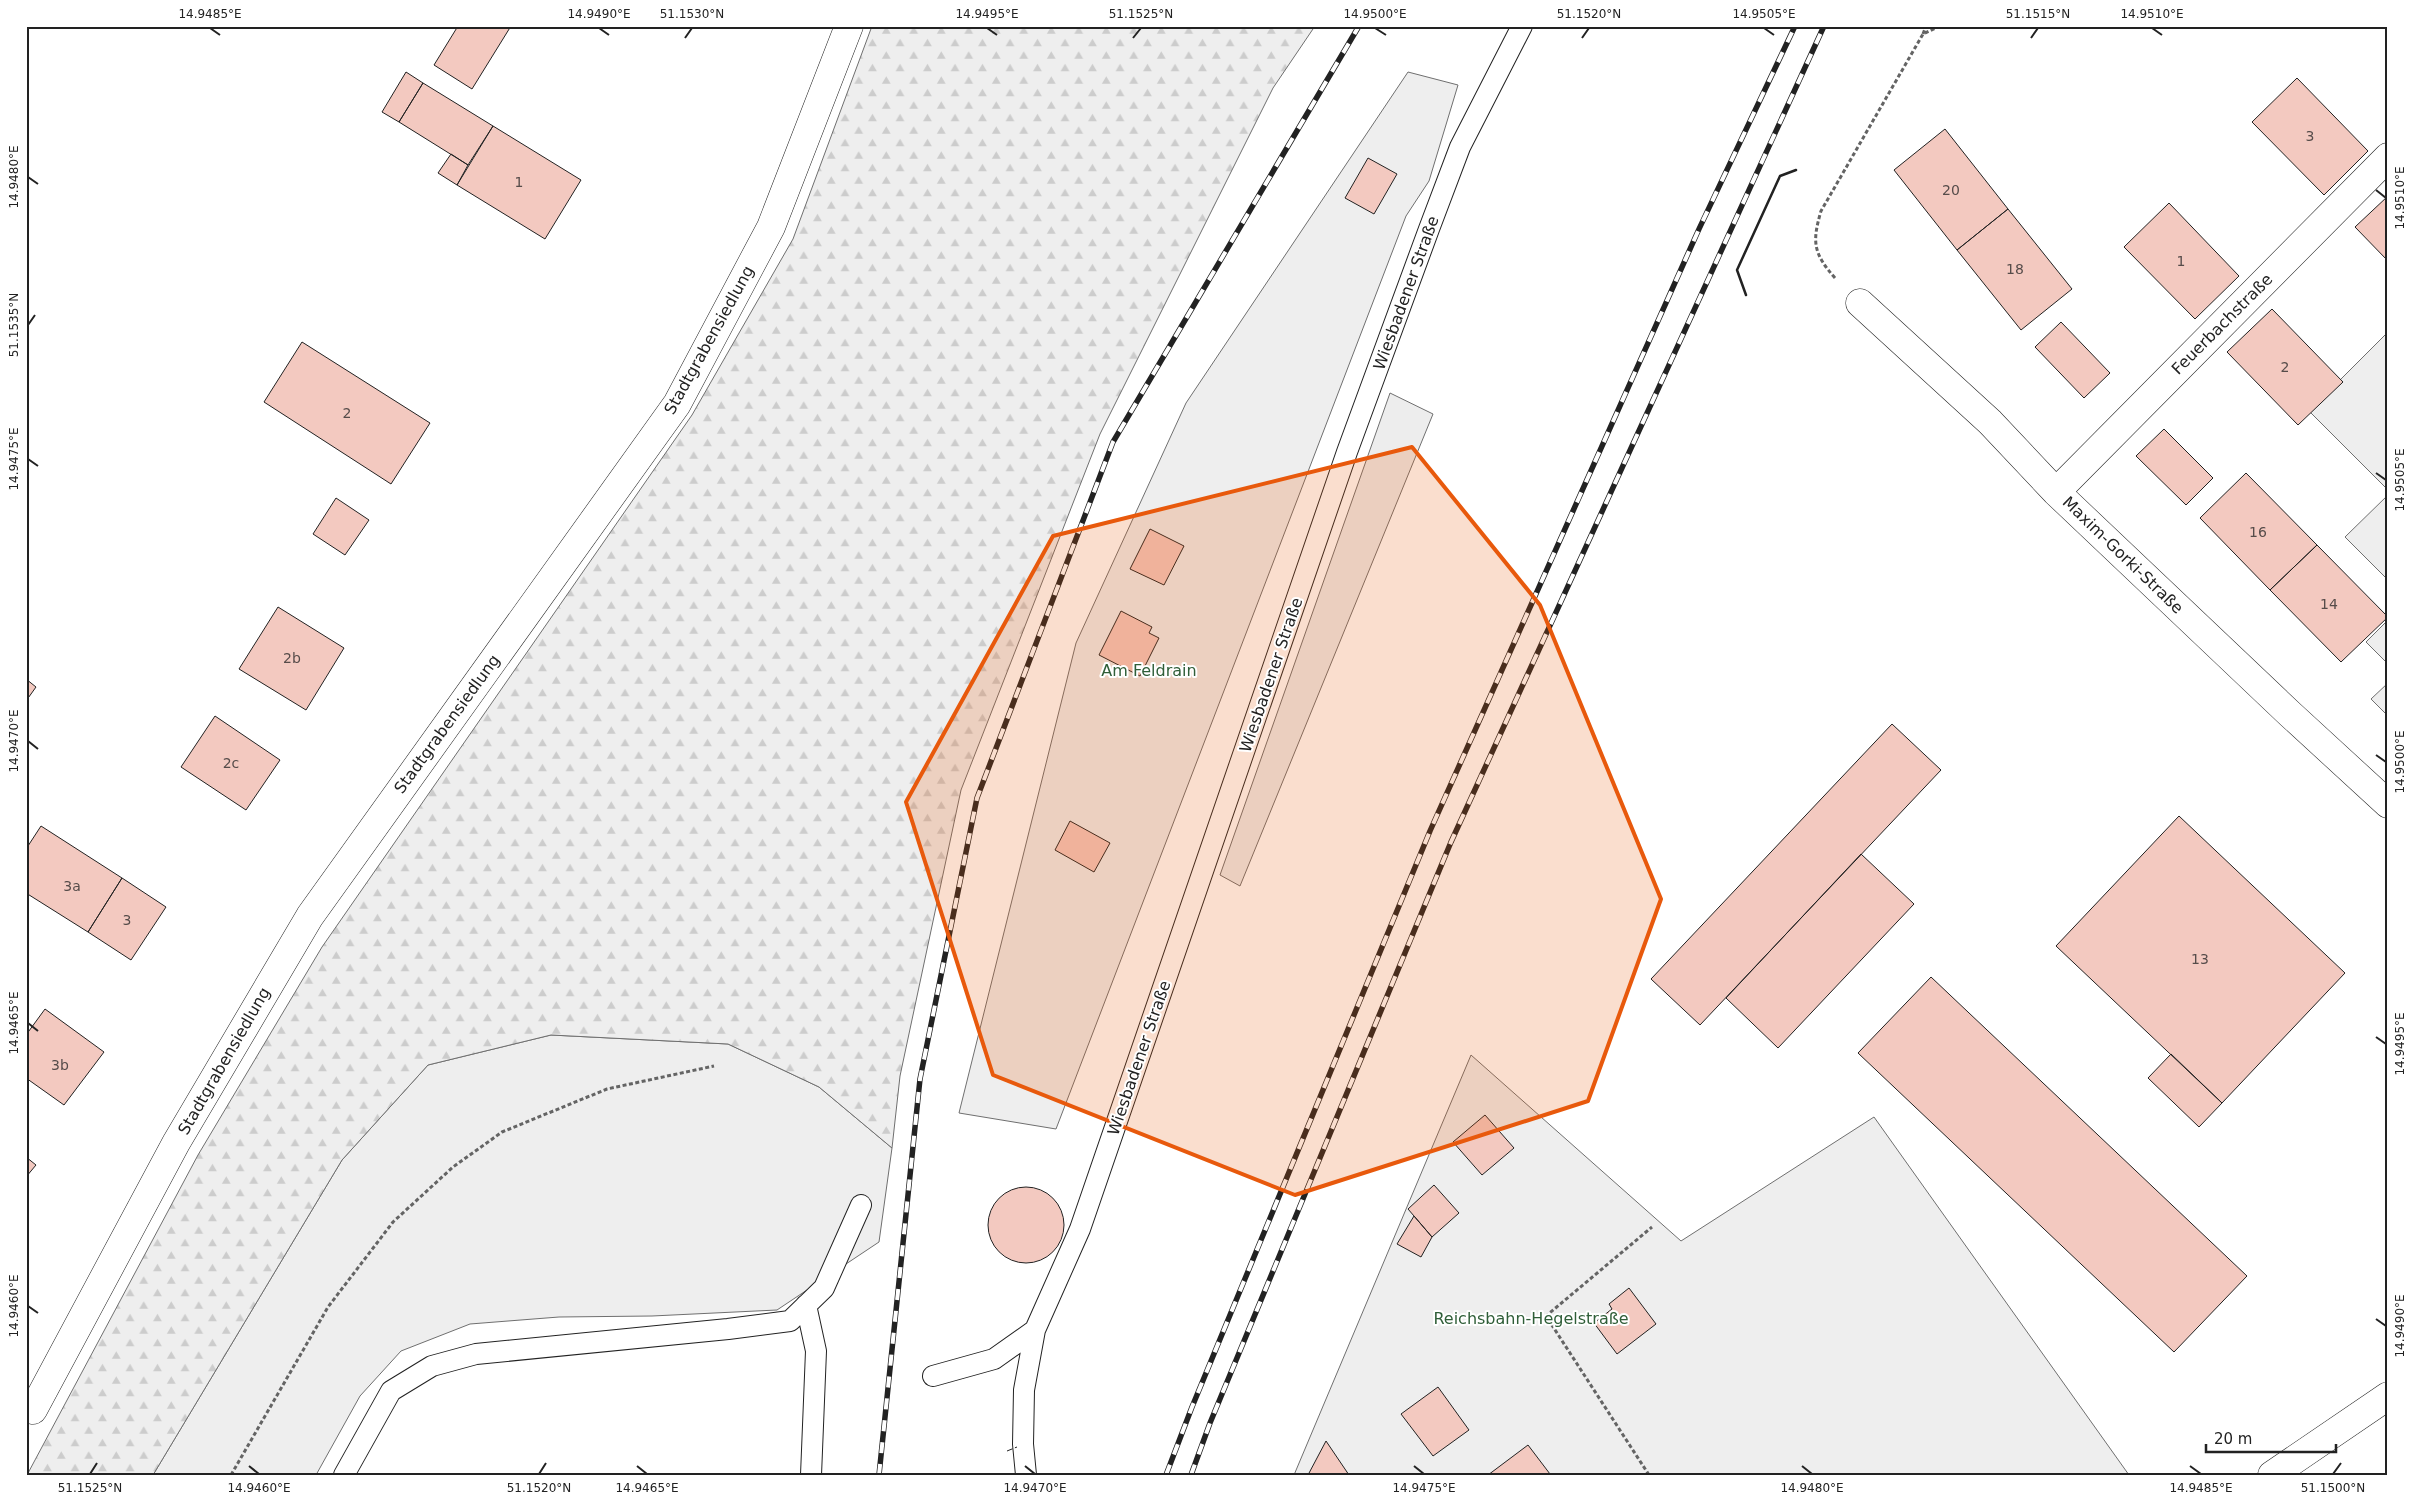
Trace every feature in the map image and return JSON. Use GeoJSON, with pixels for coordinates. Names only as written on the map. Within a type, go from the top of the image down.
{"type":"FeatureCollection","features":[{"type":"Feature","properties":{"kind":"street","name":"Stadtgrabensiedlung"},"geometry":{"type":"LineString","coordinates":[[28,1414],[176,1144],[310,916],[677,404],[771,227],[849,26]]}},
{"type":"Feature","properties":{"kind":"street","name":"Feuerbachstraße"},"geometry":{"type":"LineString","coordinates":[[2056,492],[2388,156]]}},
{"type":"Feature","properties":{"kind":"street","name":"Maxim-Gorki-Straße"},"geometry":{"type":"LineString","coordinates":[[1860,303],[1990,422],[2056,492],[2290,714],[2388,804]]}},
{"type":"Feature","properties":{"kind":"street"},"geometry":{"type":"LineString","coordinates":[[2272,1475],[2388,1396]]}},
{"type":"Feature","properties":{"kind":"lane","name":"Wiesbadener Straße"},"geometry":{"type":"LineString","coordinates":[[1026,1475],[1023,1444],[1024,1390],[1035,1330],[1080,1229],[1347,452],[1429,229],[1460,147],[1522,26]]}},
{"type":"Feature","properties":{"kind":"lane"},"geometry":{"type":"LineString","coordinates":[[344,1475],[391,1391],[432,1366],[476,1354],[728,1329],[790,1320],[824,1288],[861,1205]]}},
{"type":"Feature","properties":{"kind":"lane"},"geometry":{"type":"LineString","coordinates":[[806,1305],[816,1351],[811,1475]]}},
{"type":"Feature","properties":{"kind":"lane"},"geometry":{"type":"LineString","coordinates":[[932,1376],[994,1359],[1035,1330]]}},
{"type":"Feature","properties":{"kind":"path"},"geometry":{"type":"LineString","coordinates":[[1860,303],[1819,258],[1814,234],[1821,211],[1926,26]]}},
{"type":"Feature","properties":{"kind":"path"},"geometry":{"type":"LineString","coordinates":[[1923,34],[1940,26]]}},
{"type":"Feature","properties":{"kind":"path"},"geometry":{"type":"LineString","coordinates":[[231,1475],[328,1307],[393,1222],[453,1167],[502,1132],[607,1089],[714,1066]]}},
{"type":"Feature","properties":{"kind":"path"},"geometry":{"type":"LineString","coordinates":[[1648,1475],[1546,1316],[1652,1227]]}},
{"type":"Feature","properties":{"kind":"highlighted area"},"geometry":{"type":"Polygon","coordinates":[[[1412,447],[1540,605],[1661,899],[1588,1101],[1295,1195],[993,1075],[906,802],[1053,536],[1412,447]]]}},
{"type":"Feature","properties":{"kind":"green space"},"geometry":{"type":"Polygon","coordinates":[[[872,26],[1315,26],[1273,88],[1100,434],[961,790],[900,1076],[892,1148],[819,1087],[728,1044],[551,1035],[428,1065],[342,1160],[153,1475],[27,1475],[198,1155],[322,947],[692,415],[793,239],[872,26]]]}},
{"type":"Feature","properties":{"kind":"green space","name":"Am Feldrain"},"geometry":{"type":"Polygon","coordinates":[[[1408,72],[1458,85],[1429,181],[1406,216],[1056,1129],[959,1113],[1076,643],[1186,403],[1408,72]]]}},
{"type":"Feature","properties":{"kind":"green space"},"geometry":{"type":"Polygon","coordinates":[[[2388,332],[2388,490],[2309,411],[2388,332]]]}},
{"type":"Feature","properties":{"kind":"green space"},"geometry":{"type":"Polygon","coordinates":[[[2388,495],[2388,580],[2345,537],[2388,495]]]}},
{"type":"Feature","properties":{"kind":"green space"},"geometry":{"type":"Polygon","coordinates":[[[2388,620],[2388,664],[2366,642],[2388,620]]]}},
{"type":"Feature","properties":{"kind":"green space"},"geometry":{"type":"Polygon","coordinates":[[[2388,683],[2388,716],[2371,699],[2388,683]]]}},
{"type":"Feature","properties":{"kind":"green space"},"geometry":{"type":"Polygon","coordinates":[[[551,1035],[728,1044],[819,1087],[892,1148],[879,1242],[777,1310],[652,1316],[559,1317],[470,1324],[401,1351],[360,1396],[316,1475],[153,1475],[342,1160],[428,1065],[551,1035]]]}},
{"type":"Feature","properties":{"kind":"green space","name":"Reichsbahn-Hegelstraße"},"geometry":{"type":"Polygon","coordinates":[[[1471,1055],[1681,1241],[1874,1117],[2129,1475],[1294,1475],[1471,1055]]]}},
{"type":"Feature","properties":{"kind":"shaded area"},"geometry":{"type":"Polygon","coordinates":[[[1390,393],[1433,414],[1240,886],[1220,875],[1390,393]]]}},
{"type":"Feature","properties":{"kind":"building"},"geometry":{"type":"Polygon","coordinates":[[[458,26],[511,26],[472,89],[434,65],[458,26]]]}},
{"type":"Feature","properties":{"kind":"building"},"geometry":{"type":"Polygon","coordinates":[[[406,72],[423,83],[399,122],[382,112],[406,72]]]}},
{"type":"Feature","properties":{"kind":"building"},"geometry":{"type":"Polygon","coordinates":[[[2297,78],[2368,151],[2324,195],[2252,122],[2297,78]]]}},
{"type":"Feature","properties":{"kind":"building"},"geometry":{"type":"Polygon","coordinates":[[[423,83],[493,126],[468,165],[399,122],[423,83]]]}},
{"type":"Feature","properties":{"kind":"building"},"geometry":{"type":"Polygon","coordinates":[[[493,126],[581,180],[545,239],[457,185],[493,126]]]}},
{"type":"Feature","properties":{"kind":"building"},"geometry":{"type":"Polygon","coordinates":[[[1945,129],[2008,209],[1957,250],[1894,170],[1945,129]]]}},
{"type":"Feature","properties":{"kind":"building"},"geometry":{"type":"Polygon","coordinates":[[[451,154],[468,165],[457,185],[438,173],[451,154]]]}},
{"type":"Feature","properties":{"kind":"building"},"geometry":{"type":"Polygon","coordinates":[[[1368,158],[1397,174],[1374,214],[1345,198],[1368,158]]]}},
{"type":"Feature","properties":{"kind":"building"},"geometry":{"type":"Polygon","coordinates":[[[2388,196],[2388,261],[2355,227],[2388,196]]]}},
{"type":"Feature","properties":{"kind":"building"},"geometry":{"type":"Polygon","coordinates":[[[2169,203],[2239,276],[2195,319],[2124,247],[2169,203]]]}},
{"type":"Feature","properties":{"kind":"building"},"geometry":{"type":"Polygon","coordinates":[[[2008,209],[2072,289],[2021,330],[1957,250],[2008,209]]]}},
{"type":"Feature","properties":{"kind":"building"},"geometry":{"type":"Polygon","coordinates":[[[2272,309],[2343,382],[2298,425],[2227,352],[2272,309]]]}},
{"type":"Feature","properties":{"kind":"building"},"geometry":{"type":"Polygon","coordinates":[[[2061,322],[2110,373],[2084,398],[2035,347],[2061,322]]]}},
{"type":"Feature","properties":{"kind":"building"},"geometry":{"type":"Polygon","coordinates":[[[302,342],[430,423],[391,484],[264,402],[302,342]]]}},
{"type":"Feature","properties":{"kind":"building"},"geometry":{"type":"Polygon","coordinates":[[[2164,429],[2213,478],[2186,505],[2136,456],[2164,429]]]}},
{"type":"Feature","properties":{"kind":"building"},"geometry":{"type":"Polygon","coordinates":[[[2246,473],[2317,545],[2270,590],[2200,518],[2246,473]]]}},
{"type":"Feature","properties":{"kind":"building"},"geometry":{"type":"Polygon","coordinates":[[[336,498],[369,520],[345,555],[313,534],[336,498]]]}},
{"type":"Feature","properties":{"kind":"building"},"geometry":{"type":"Polygon","coordinates":[[[1150,529],[1184,546],[1164,585],[1130,569],[1150,529]]]}},
{"type":"Feature","properties":{"kind":"building"},"geometry":{"type":"Polygon","coordinates":[[[2317,545],[2388,617],[2341,662],[2270,590],[2317,545]]]}},
{"type":"Feature","properties":{"kind":"building"},"geometry":{"type":"Polygon","coordinates":[[[278,607],[344,648],[306,710],[239,669],[278,607]]]}},
{"type":"Feature","properties":{"kind":"building"},"geometry":{"type":"Polygon","coordinates":[[[1121,611],[1152,627],[1149,633],[1159,638],[1140,676],[1099,655],[1121,611]]]}},
{"type":"Feature","properties":{"kind":"building"},"geometry":{"type":"Polygon","coordinates":[[[26,679],[36,687],[26,701],[26,679]]]}},
{"type":"Feature","properties":{"kind":"building"},"geometry":{"type":"Polygon","coordinates":[[[215,716],[280,760],[246,810],[181,767],[215,716]]]}},
{"type":"Feature","properties":{"kind":"building"},"geometry":{"type":"Polygon","coordinates":[[[1892,724],[1941,770],[1700,1025],[1651,979],[1892,724]]]}},
{"type":"Feature","properties":{"kind":"building"},"geometry":{"type":"Polygon","coordinates":[[[2179,816],[2345,973],[2222,1103],[2056,946],[2179,816]]]}},
{"type":"Feature","properties":{"kind":"building"},"geometry":{"type":"Polygon","coordinates":[[[1070,821],[1110,843],[1094,872],[1055,850],[1070,821]]]}},
{"type":"Feature","properties":{"kind":"building"},"geometry":{"type":"Polygon","coordinates":[[[41,826],[122,878],[88,932],[26,893],[26,849],[41,826]]]}},
{"type":"Feature","properties":{"kind":"building"},"geometry":{"type":"Polygon","coordinates":[[[1861,854],[1914,904],[1778,1048],[1726,998],[1861,854]]]}},
{"type":"Feature","properties":{"kind":"building"},"geometry":{"type":"Polygon","coordinates":[[[122,878],[166,907],[131,960],[88,932],[122,878]]]}},
{"type":"Feature","properties":{"kind":"building"},"geometry":{"type":"Polygon","coordinates":[[[1931,977],[2247,1276],[2174,1352],[1858,1053],[1931,977]]]}},
{"type":"Feature","properties":{"kind":"building"},"geometry":{"type":"Polygon","coordinates":[[[45,1009],[104,1052],[64,1105],[26,1078],[26,1035],[45,1009]]]}},
{"type":"Feature","properties":{"kind":"building"},"geometry":{"type":"Polygon","coordinates":[[[2171,1054],[2222,1103],[2199,1127],[2148,1078],[2171,1054]]]}},
{"type":"Feature","properties":{"kind":"building"},"geometry":{"type":"Polygon","coordinates":[[[1485,1115],[1514,1148],[1482,1175],[1453,1142],[1485,1115]]]}},
{"type":"Feature","properties":{"kind":"building"},"geometry":{"type":"Polygon","coordinates":[[[26,1157],[36,1165],[26,1177],[26,1157]]]}},
{"type":"Feature","properties":{"kind":"building"},"geometry":{"type":"Polygon","coordinates":[[[1434,1185],[1459,1213],[1432,1237],[1408,1209],[1434,1185]]]}},
{"type":"Feature","properties":{"kind":"building"},"geometry":{"type":"Polygon","coordinates":[[[1026,1187],[1041,1190],[1053,1198],[1061,1210],[1064,1225],[1061,1240],[1053,1252],[1041,1260],[1026,1263],[1011,1260],[999,1252],[991,1240],[988,1225],[991,1210],[999,1198],[1011,1190],[1026,1187]]]}},
{"type":"Feature","properties":{"kind":"building"},"geometry":{"type":"Polygon","coordinates":[[[1414,1216],[1432,1237],[1421,1257],[1397,1244],[1414,1216]]]}},
{"type":"Feature","properties":{"kind":"building"},"geometry":{"type":"Polygon","coordinates":[[[1629,1288],[1656,1324],[1617,1354],[1594,1323],[1612,1309],[1609,1304],[1629,1288]]]}},
{"type":"Feature","properties":{"kind":"building"},"geometry":{"type":"Polygon","coordinates":[[[1438,1387],[1469,1430],[1433,1456],[1401,1414],[1438,1387]]]}},
{"type":"Feature","properties":{"kind":"building"},"geometry":{"type":"Polygon","coordinates":[[[1326,1441],[1349,1475],[1308,1475],[1326,1441]]]}},
{"type":"Feature","properties":{"kind":"building"},"geometry":{"type":"Polygon","coordinates":[[[1528,1445],[1550,1474],[1488,1475],[1528,1445]]]}},
{"type":"Feature","properties":{"kind":"railway"},"geometry":{"type":"LineString","coordinates":[[879,1475],[920,1079],[977,798],[1113,442],[1359,26]]}},
{"type":"Feature","properties":{"kind":"railway"},"geometry":{"type":"LineString","coordinates":[[1166,1475],[1192,1407],[1430,831],[1699,229],[1795,26]]}},
{"type":"Feature","properties":{"kind":"railway"},"geometry":{"type":"LineString","coordinates":[[1191,1475],[1210,1423],[1451,842],[1824,26]]}},
{"type":"Feature","properties":{"kind":"fence"},"geometry":{"type":"LineString","coordinates":[[1007,1451],[1017,1447]]}},
{"type":"Feature","properties":{"kind":"wall"},"geometry":{"type":"LineString","coordinates":[[1746,295],[1737,270],[1780,176],[1796,170]]}}]}
